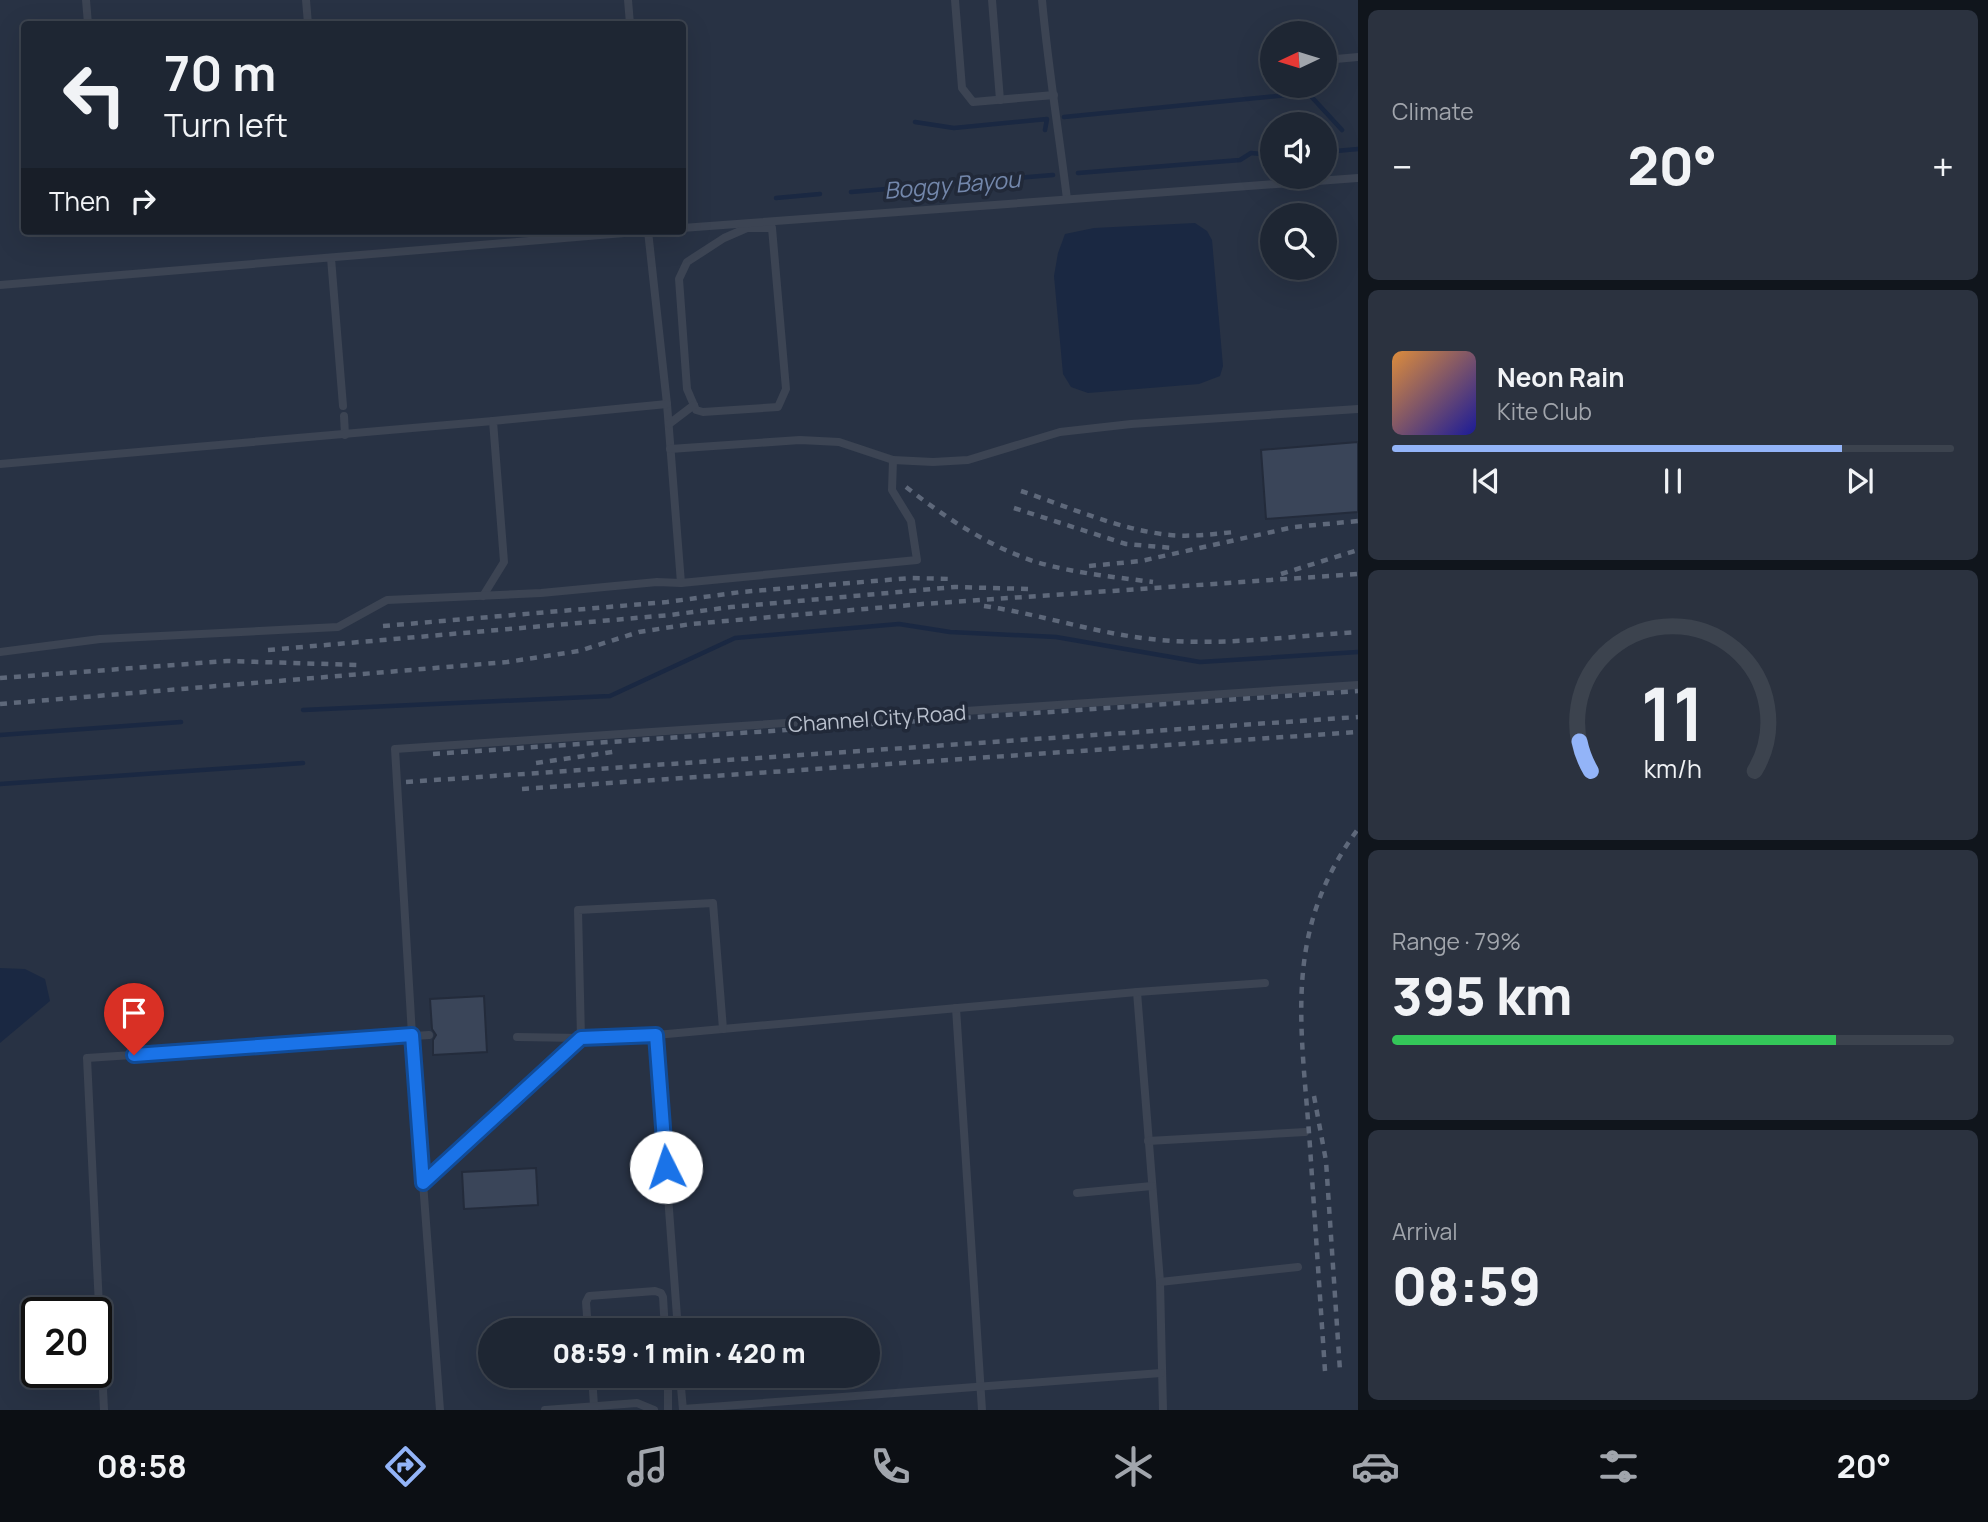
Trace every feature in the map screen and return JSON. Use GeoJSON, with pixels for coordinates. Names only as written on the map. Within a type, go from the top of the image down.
{"type":"FeatureCollection","features":[{"type":"Feature","properties":{"kind":"lane"},"geometry":{"type":"LineString","coordinates":[[86,0],[88,21]]}},
{"type":"Feature","properties":{"kind":"lane"},"geometry":{"type":"LineString","coordinates":[[306,0],[308,21]]}},
{"type":"Feature","properties":{"kind":"lane"},"geometry":{"type":"LineString","coordinates":[[628,0],[630,21]]}},
{"type":"Feature","properties":{"kind":"lane"},"geometry":{"type":"LineString","coordinates":[[955,0],[962,88],[972,102],[1054,95]]}},
{"type":"Feature","properties":{"kind":"lane"},"geometry":{"type":"LineString","coordinates":[[992,0],[1000,100]]}},
{"type":"Feature","properties":{"kind":"lane"},"geometry":{"type":"LineString","coordinates":[[1042,0],[1047,61],[1068,200]]}},
{"type":"Feature","properties":{"kind":"lane"},"geometry":{"type":"LineString","coordinates":[[1337,59],[1358,57]]}},
{"type":"Feature","properties":{"kind":"lane"},"geometry":{"type":"LineString","coordinates":[[686,229],[771,225],[1358,178]]}},
{"type":"Feature","properties":{"kind":"lane"},"geometry":{"type":"LineString","coordinates":[[771,225],[786,389],[783,398],[778,407],[704,412],[696,410],[687,389],[679,279],[687,262],[724,238],[747,228],[771,225]]}},
{"type":"Feature","properties":{"kind":"lane"},"geometry":{"type":"LineString","coordinates":[[0,285],[601,235]]}},
{"type":"Feature","properties":{"kind":"lane"},"geometry":{"type":"LineString","coordinates":[[648,235],[667,404],[681,583]]}},
{"type":"Feature","properties":{"kind":"lane"},"geometry":{"type":"LineString","coordinates":[[331,258],[343,406]]}},
{"type":"Feature","properties":{"kind":"lane"},"geometry":{"type":"LineString","coordinates":[[0,464],[667,404]]}},
{"type":"Feature","properties":{"kind":"lane"},"geometry":{"type":"LineString","coordinates":[[668,424],[694,405]]}},
{"type":"Feature","properties":{"kind":"lane"},"geometry":{"type":"LineString","coordinates":[[670,449],[800,440],[839,442],[894,460],[968,460],[1060,432],[1131,424],[1358,409]]}},
{"type":"Feature","properties":{"kind":"lane"},"geometry":{"type":"LineString","coordinates":[[344,416],[345,435]]}},
{"type":"Feature","properties":{"kind":"lane"},"geometry":{"type":"LineString","coordinates":[[483,596],[504,562],[493,421]]}},
{"type":"Feature","properties":{"kind":"lane"},"geometry":{"type":"LineString","coordinates":[[0,652],[100,639],[338,627],[387,600],[541,593],[657,582],[681,583],[917,560],[911,521],[892,490],[894,460]]}},
{"type":"Feature","properties":{"kind":"lane","name":"Channel City Road"},"geometry":{"type":"LineString","coordinates":[[412,1035],[395,749],[1358,685]]}},
{"type":"Feature","properties":{"kind":"lane"},"geometry":{"type":"LineString","coordinates":[[423,1183],[581,1038],[578,910],[713,904],[723,1029]]}},
{"type":"Feature","properties":{"kind":"lane"},"geometry":{"type":"LineString","coordinates":[[517,1037],[656,1035],[1265,983]]}},
{"type":"Feature","properties":{"kind":"lane"},"geometry":{"type":"LineString","coordinates":[[1138,992],[1160,1282],[1163,1410]]}},
{"type":"Feature","properties":{"kind":"lane"},"geometry":{"type":"LineString","coordinates":[[956,1008],[982,1410]]}},
{"type":"Feature","properties":{"kind":"lane"},"geometry":{"type":"LineString","coordinates":[[412,1035],[440,1410]]}},
{"type":"Feature","properties":{"kind":"lane"},"geometry":{"type":"LineString","coordinates":[[104,1410],[87,1058],[429,1035]]}},
{"type":"Feature","properties":{"kind":"lane"},"geometry":{"type":"LineString","coordinates":[[656,1035],[677,1318]]}},
{"type":"Feature","properties":{"kind":"lane"},"geometry":{"type":"LineString","coordinates":[[1148,1141],[1305,1132]]}},
{"type":"Feature","properties":{"kind":"lane"},"geometry":{"type":"LineString","coordinates":[[1077,1193],[1152,1186]]}},
{"type":"Feature","properties":{"kind":"lane"},"geometry":{"type":"LineString","coordinates":[[1160,1282],[1298,1267]]}},
{"type":"Feature","properties":{"kind":"lane"},"geometry":{"type":"LineString","coordinates":[[587,1318],[586,1301],[589,1296],[654,1291],[661,1293],[663,1297],[664,1318]]}},
{"type":"Feature","properties":{"kind":"lane"},"geometry":{"type":"LineString","coordinates":[[681,1388],[683,1409],[1161,1373]]}},
{"type":"Feature","properties":{"kind":"lane"},"geometry":{"type":"LineString","coordinates":[[593,1388],[594,1406]]}},
{"type":"Feature","properties":{"kind":"lane"},"geometry":{"type":"LineString","coordinates":[[668,1388],[668,1410]]}},
{"type":"Feature","properties":{"kind":"lane"},"geometry":{"type":"LineString","coordinates":[[545,1410],[637,1403],[654,1410]]}},
{"type":"Feature","properties":{"kind":"water"},"geometry":{"type":"Polygon","coordinates":[[[1195,223],[1207,231],[1212,240],[1223,366],[1220,376],[1199,384],[1088,393],[1071,387],[1063,374],[1054,276],[1065,234],[1094,228],[1195,223]]]}},
{"type":"Feature","properties":{"kind":"water"},"geometry":{"type":"Polygon","coordinates":[[[0,968],[25,969],[45,979],[50,1001],[0,1043],[0,968]]]}},
{"type":"Feature","properties":{"kind":"building"},"geometry":{"type":"Polygon","coordinates":[[[1358,442],[1358,512],[1266,519],[1261,450],[1358,442]]]}},
{"type":"Feature","properties":{"kind":"building"},"geometry":{"type":"Polygon","coordinates":[[[484,996],[487,1052],[433,1055],[433,1040],[436,1035],[432,1029],[430,999],[484,996]]]}},
{"type":"Feature","properties":{"kind":"building"},"geometry":{"type":"Polygon","coordinates":[[[536,1168],[538,1205],[464,1209],[462,1172],[536,1168]]]}},
{"type":"Feature","properties":{"kind":"waterway"},"geometry":{"type":"LineString","coordinates":[[1064,117],[1308,93],[1342,130]]}},
{"type":"Feature","properties":{"kind":"waterway"},"geometry":{"type":"LineString","coordinates":[[915,122],[954,128],[1047,119],[1045,130]]}},
{"type":"Feature","properties":{"kind":"waterway","name":"Boggy Bayou"},"geometry":{"type":"LineString","coordinates":[[1337,151],[1358,149]]}},
{"type":"Feature","properties":{"kind":"waterway","name":"Boggy Bayou"},"geometry":{"type":"LineString","coordinates":[[1078,173],[1240,160],[1251,153],[1260,154]]}},
{"type":"Feature","properties":{"kind":"waterway","name":"Boggy Bayou"},"geometry":{"type":"LineString","coordinates":[[851,192],[1053,175]]}},
{"type":"Feature","properties":{"kind":"waterway","name":"Boggy Bayou"},"geometry":{"type":"LineString","coordinates":[[776,198],[820,194]]}},
{"type":"Feature","properties":{"kind":"waterway"},"geometry":{"type":"LineString","coordinates":[[303,710],[610,696],[735,638],[899,624],[950,632],[1056,637],[1200,662],[1358,652]]}},
{"type":"Feature","properties":{"kind":"waterway"},"geometry":{"type":"LineString","coordinates":[[0,735],[181,722]]}},
{"type":"Feature","properties":{"kind":"waterway"},"geometry":{"type":"LineString","coordinates":[[0,784],[303,763]]}},
{"type":"Feature","properties":{"kind":"railway"},"geometry":{"type":"LineString","coordinates":[[906,487],[968,530],[1001,548],[1036,562],[1153,582]]}},
{"type":"Feature","properties":{"kind":"railway"},"geometry":{"type":"LineString","coordinates":[[1021,491],[1114,523],[1151,532],[1186,536],[1235,532]]}},
{"type":"Feature","properties":{"kind":"railway"},"geometry":{"type":"LineString","coordinates":[[1014,508],[1126,544],[1173,548]]}},
{"type":"Feature","properties":{"kind":"railway"},"geometry":{"type":"LineString","coordinates":[[1089,566],[1141,561],[1294,527],[1358,521]]}},
{"type":"Feature","properties":{"kind":"railway"},"geometry":{"type":"LineString","coordinates":[[1281,574],[1358,550]]}},
{"type":"Feature","properties":{"kind":"railway"},"geometry":{"type":"LineString","coordinates":[[0,704],[507,662],[579,651],[639,632],[691,624],[922,604],[1358,574]]}},
{"type":"Feature","properties":{"kind":"railway"},"geometry":{"type":"LineString","coordinates":[[383,626],[667,602],[741,592],[911,578],[953,579]]}},
{"type":"Feature","properties":{"kind":"railway"},"geometry":{"type":"LineString","coordinates":[[268,650],[955,587],[1028,589]]}},
{"type":"Feature","properties":{"kind":"railway"},"geometry":{"type":"LineString","coordinates":[[984,606],[1109,632],[1177,641],[1228,641],[1358,632]]}},
{"type":"Feature","properties":{"kind":"railway"},"geometry":{"type":"LineString","coordinates":[[0,678],[227,661],[360,665]]}},
{"type":"Feature","properties":{"kind":"railway"},"geometry":{"type":"LineString","coordinates":[[433,754],[1358,691]]}},
{"type":"Feature","properties":{"kind":"railway"},"geometry":{"type":"LineString","coordinates":[[406,782],[1358,717]]}},
{"type":"Feature","properties":{"kind":"railway"},"geometry":{"type":"LineString","coordinates":[[522,789],[1358,732]]}},
{"type":"Feature","properties":{"kind":"railway"},"geometry":{"type":"LineString","coordinates":[[536,763],[619,751]]}},
{"type":"Feature","properties":{"kind":"railway"},"geometry":{"type":"LineString","coordinates":[[1325,1371],[1303,1062],[1302,982],[1307,944],[1317,906],[1334,868],[1358,829]]}},
{"type":"Feature","properties":{"kind":"railway"},"geometry":{"type":"LineString","coordinates":[[1314,1096],[1326,1161],[1340,1371]]}},
{"type":"Feature","properties":{"kind":"route"},"geometry":{"type":"LineString","coordinates":[[134,1055],[412,1035],[423,1183],[581,1038],[656,1035],[666,1167]]}}]}
